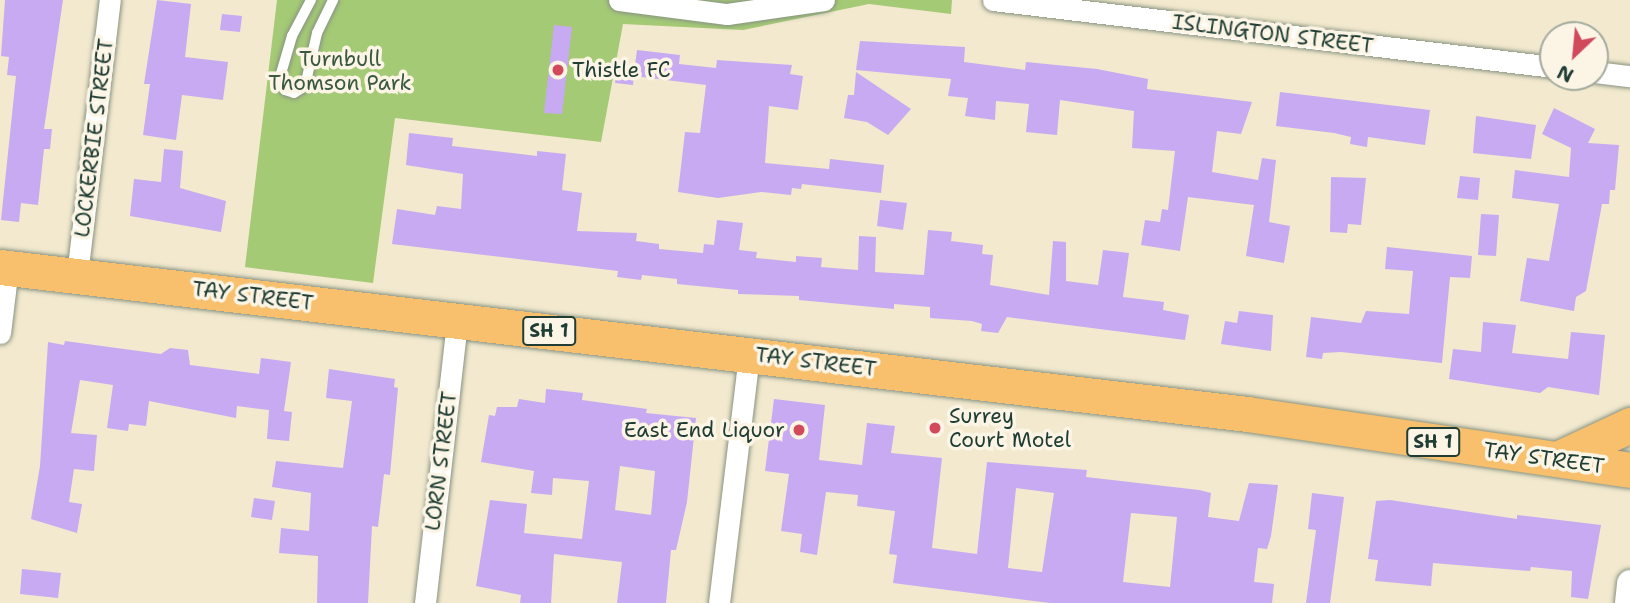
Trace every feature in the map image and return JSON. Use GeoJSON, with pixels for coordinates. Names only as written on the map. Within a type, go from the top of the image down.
{"type":"FeatureCollection","features":[{"type":"Feature","properties":{"kind":"highway","name":"TAY STREET"},"geometry":{"type":"LineString","coordinates":[[4,267],[1247,414],[1630,470]]}},
{"type":"Feature","properties":{"kind":"highway"},"geometry":{"type":"LineString","coordinates":[[1557,459],[1630,425]]}},
{"type":"Feature","properties":{"kind":"street","name":"LOCKERBIE STREET"},"geometry":{"type":"LineString","coordinates":[[78,275],[110,0]]}},
{"type":"Feature","properties":{"kind":"street"},"geometry":{"type":"LineString","coordinates":[[619,0],[727,14],[824,0]]}},
{"type":"Feature","properties":{"kind":"street","name":"ISLINGTON STREET"},"geometry":{"type":"LineString","coordinates":[[993,0],[1539,65]]}},
{"type":"Feature","properties":{"kind":"street"},"geometry":{"type":"LineString","coordinates":[[1609,74],[1630,76]]}},
{"type":"Feature","properties":{"kind":"street"},"geometry":{"type":"LineString","coordinates":[[0,333],[4,267]]}},
{"type":"Feature","properties":{"kind":"street","name":"LORN STREET"},"geometry":{"type":"LineString","coordinates":[[425,603],[457,320]]}},
{"type":"Feature","properties":{"kind":"street"},"geometry":{"type":"LineString","coordinates":[[719,603],[749,354]]}},
{"type":"Feature","properties":{"kind":"street"},"geometry":{"type":"LineString","coordinates":[[1628,603],[1630,583]]}},
{"type":"Feature","properties":{"kind":"lane"},"geometry":{"type":"LineString","coordinates":[[311,0],[292,36],[280,77],[285,90],[294,93],[305,86],[317,33],[333,0]]}},
{"type":"Feature","properties":{"kind":"green space","name":"Turnbull Thomson Park"},"geometry":{"type":"Polygon","coordinates":[[[277,0],[952,0],[951,14],[869,4],[743,30],[623,24],[601,142],[395,118],[373,283],[245,267],[277,0]]]}},
{"type":"Feature","properties":{"kind":"building"},"geometry":{"type":"Polygon","coordinates":[[[5,0],[63,0],[44,129],[52,129],[50,149],[44,149],[38,205],[21,203],[19,222],[1,220],[16,76],[7,75],[9,57],[1,56],[5,0]]]}},
{"type":"Feature","properties":{"kind":"building"},"geometry":{"type":"Polygon","coordinates":[[[157,0],[191,4],[185,57],[228,62],[223,100],[182,95],[176,140],[143,135],[150,84],[144,84],[157,0]]]}},
{"type":"Feature","properties":{"kind":"building"},"geometry":{"type":"Polygon","coordinates":[[[222,14],[242,16],[240,32],[220,30],[222,14]]]}},
{"type":"Feature","properties":{"kind":"building","name":"Thistle FC"},"geometry":{"type":"Polygon","coordinates":[[[554,25],[572,27],[562,114],[544,113],[554,25]]]}},
{"type":"Feature","properties":{"kind":"building"},"geometry":{"type":"Polygon","coordinates":[[[860,41],[965,47],[964,62],[1025,70],[1026,62],[1097,69],[1148,79],[1147,89],[1252,102],[1241,134],[1217,131],[1212,172],[1258,180],[1262,158],[1276,160],[1269,222],[1290,226],[1284,263],[1246,256],[1254,205],[1188,197],[1180,251],[1141,245],[1145,220],[1160,222],[1162,209],[1168,210],[1175,151],[1132,148],[1134,111],[1060,100],[1057,135],[1026,132],[1029,104],[996,101],[995,120],[965,116],[968,98],[948,96],[951,79],[856,70],[860,41]]]}},
{"type":"Feature","properties":{"kind":"building"},"geometry":{"type":"Polygon","coordinates":[[[637,50],[680,55],[679,64],[716,68],[717,60],[792,65],[790,74],[803,76],[798,110],[769,106],[765,163],[829,169],[830,159],[884,165],[881,193],[802,184],[801,189],[792,188],[791,195],[761,192],[718,198],[678,192],[685,132],[700,133],[706,85],[634,76],[633,85],[615,83],[618,63],[635,65],[637,50]]]}},
{"type":"Feature","properties":{"kind":"building"},"geometry":{"type":"Polygon","coordinates":[[[856,72],[911,109],[888,135],[867,122],[844,118],[848,95],[854,95],[856,72]]]}},
{"type":"Feature","properties":{"kind":"building"},"geometry":{"type":"Polygon","coordinates":[[[1280,92],[1430,110],[1425,145],[1368,137],[1367,147],[1350,144],[1351,137],[1334,133],[1276,126],[1280,92]]]}},
{"type":"Feature","properties":{"kind":"building"},"geometry":{"type":"Polygon","coordinates":[[[1554,108],[1595,129],[1588,143],[1619,145],[1615,190],[1610,190],[1609,204],[1602,204],[1586,291],[1576,297],[1574,311],[1520,301],[1527,258],[1549,261],[1559,204],[1512,198],[1515,170],[1569,177],[1571,148],[1542,134],[1554,108]]]}},
{"type":"Feature","properties":{"kind":"building"},"geometry":{"type":"Polygon","coordinates":[[[1476,116],[1536,125],[1531,159],[1473,153],[1476,116]]]}},
{"type":"Feature","properties":{"kind":"building"},"geometry":{"type":"Polygon","coordinates":[[[409,133],[453,138],[452,146],[537,156],[537,151],[566,154],[562,190],[582,193],[577,231],[637,233],[636,241],[659,244],[659,249],[703,253],[704,244],[714,245],[717,220],[743,223],[739,250],[757,252],[756,258],[796,262],[796,256],[822,258],[821,267],[858,270],[859,236],[876,237],[875,272],[924,275],[928,230],[952,232],[951,241],[983,245],[982,254],[993,255],[990,285],[1049,295],[1053,241],[1066,242],[1066,281],[1098,285],[1103,250],[1129,253],[1123,297],[1164,302],[1163,310],[1189,315],[1185,340],[1007,317],[998,333],[981,331],[982,324],[972,321],[930,318],[930,307],[894,304],[894,309],[799,300],[799,296],[738,294],[738,290],[677,284],[677,279],[642,275],[641,280],[617,277],[618,271],[392,244],[397,209],[435,215],[437,206],[461,209],[463,174],[406,165],[409,133]]]}},
{"type":"Feature","properties":{"kind":"building"},"geometry":{"type":"Polygon","coordinates":[[[164,149],[183,151],[180,188],[226,201],[221,232],[130,216],[134,179],[161,182],[164,149]]]}},
{"type":"Feature","properties":{"kind":"building"},"geometry":{"type":"Polygon","coordinates":[[[1460,176],[1480,178],[1478,200],[1457,198],[1460,176]]]}},
{"type":"Feature","properties":{"kind":"building"},"geometry":{"type":"Polygon","coordinates":[[[1331,177],[1366,178],[1361,225],[1348,224],[1347,233],[1330,232],[1331,177]]]}},
{"type":"Feature","properties":{"kind":"building"},"geometry":{"type":"Polygon","coordinates":[[[880,200],[907,203],[903,230],[877,226],[880,200]]]}},
{"type":"Feature","properties":{"kind":"building"},"geometry":{"type":"Polygon","coordinates":[[[1481,214],[1499,215],[1496,256],[1478,255],[1481,214]]]}},
{"type":"Feature","properties":{"kind":"building"},"geometry":{"type":"Polygon","coordinates":[[[1387,247],[1472,256],[1470,278],[1450,277],[1442,363],[1341,352],[1323,353],[1322,359],[1306,357],[1311,317],[1361,323],[1366,311],[1409,314],[1413,271],[1385,269],[1387,247]]]}},
{"type":"Feature","properties":{"kind":"building"},"geometry":{"type":"Polygon","coordinates":[[[1239,311],[1273,315],[1271,351],[1221,344],[1225,321],[1237,323],[1239,311]]]}},
{"type":"Feature","properties":{"kind":"building"},"geometry":{"type":"Polygon","coordinates":[[[1483,322],[1516,325],[1512,353],[1568,359],[1571,332],[1605,335],[1599,395],[1548,387],[1540,393],[1449,379],[1453,349],[1481,352],[1483,322]]]}},
{"type":"Feature","properties":{"kind":"building"},"geometry":{"type":"Polygon","coordinates":[[[65,341],[161,354],[170,348],[188,350],[190,365],[259,374],[261,358],[291,362],[284,411],[292,412],[289,441],[267,439],[269,410],[237,406],[236,418],[149,401],[146,426],[129,424],[128,431],[107,428],[113,385],[80,380],[71,433],[97,435],[94,471],[74,469],[69,502],[82,504],[77,533],[31,519],[40,466],[48,342],[64,345],[65,341]]]}},
{"type":"Feature","properties":{"kind":"building"},"geometry":{"type":"Polygon","coordinates":[[[329,369],[395,379],[394,387],[398,388],[390,475],[384,474],[378,527],[372,526],[368,603],[317,603],[318,556],[279,553],[281,528],[309,531],[311,493],[272,487],[276,461],[343,468],[352,401],[326,398],[329,369]]]}},
{"type":"Feature","properties":{"kind":"building"},"geometry":{"type":"Polygon","coordinates":[[[546,389],[583,393],[582,400],[647,409],[646,413],[696,418],[687,502],[676,550],[671,550],[666,603],[617,603],[622,562],[554,554],[551,603],[520,603],[521,595],[476,586],[490,500],[527,504],[524,533],[582,539],[589,481],[553,478],[552,495],[531,493],[534,471],[481,462],[489,415],[495,416],[497,407],[517,407],[519,399],[545,403],[546,389]],[[620,466],[615,510],[651,515],[655,471],[620,466]]]}},
{"type":"Feature","properties":{"kind":"building"},"geometry":{"type":"Polygon","coordinates":[[[774,399],[825,405],[819,460],[862,465],[867,423],[895,426],[891,453],[942,458],[932,548],[977,554],[987,462],[1087,470],[1086,477],[1199,490],[1211,493],[1208,517],[1239,521],[1249,483],[1278,485],[1271,536],[1267,549],[1258,548],[1254,582],[1274,584],[1272,603],[1050,603],[893,583],[897,555],[889,554],[895,511],[857,506],[858,495],[826,492],[817,555],[800,552],[802,534],[781,531],[789,474],[765,471],[774,399]],[[1016,488],[1008,568],[1042,572],[1054,493],[1016,488]],[[1131,513],[1123,582],[1170,587],[1177,517],[1131,513]]]}},
{"type":"Feature","properties":{"kind":"building"},"geometry":{"type":"Polygon","coordinates":[[[1312,493],[1344,497],[1330,603],[1306,603],[1316,530],[1308,529],[1312,493]]]}},
{"type":"Feature","properties":{"kind":"building"},"geometry":{"type":"Polygon","coordinates":[[[254,498],[275,501],[272,520],[251,517],[254,498]]]}},
{"type":"Feature","properties":{"kind":"building"},"geometry":{"type":"Polygon","coordinates":[[[1390,500],[1517,519],[1517,515],[1601,525],[1588,599],[1571,597],[1572,571],[1531,567],[1530,571],[1433,563],[1431,586],[1375,581],[1378,560],[1368,559],[1376,501],[1390,500]]]}},
{"type":"Feature","properties":{"kind":"building"},"geometry":{"type":"Polygon","coordinates":[[[22,569],[61,573],[58,598],[20,594],[22,569]]]}},
{"type":"Feature","properties":{"kind":"place","name":"Thistle FC"},"geometry":{"type":"Point","coordinates":[558,70]}},
{"type":"Feature","properties":{"kind":"place","name":"Surrey Court Motel"},"geometry":{"type":"Point","coordinates":[935,428]}},
{"type":"Feature","properties":{"kind":"place","name":"East End Liquor"},"geometry":{"type":"Point","coordinates":[799,430]}}]}
